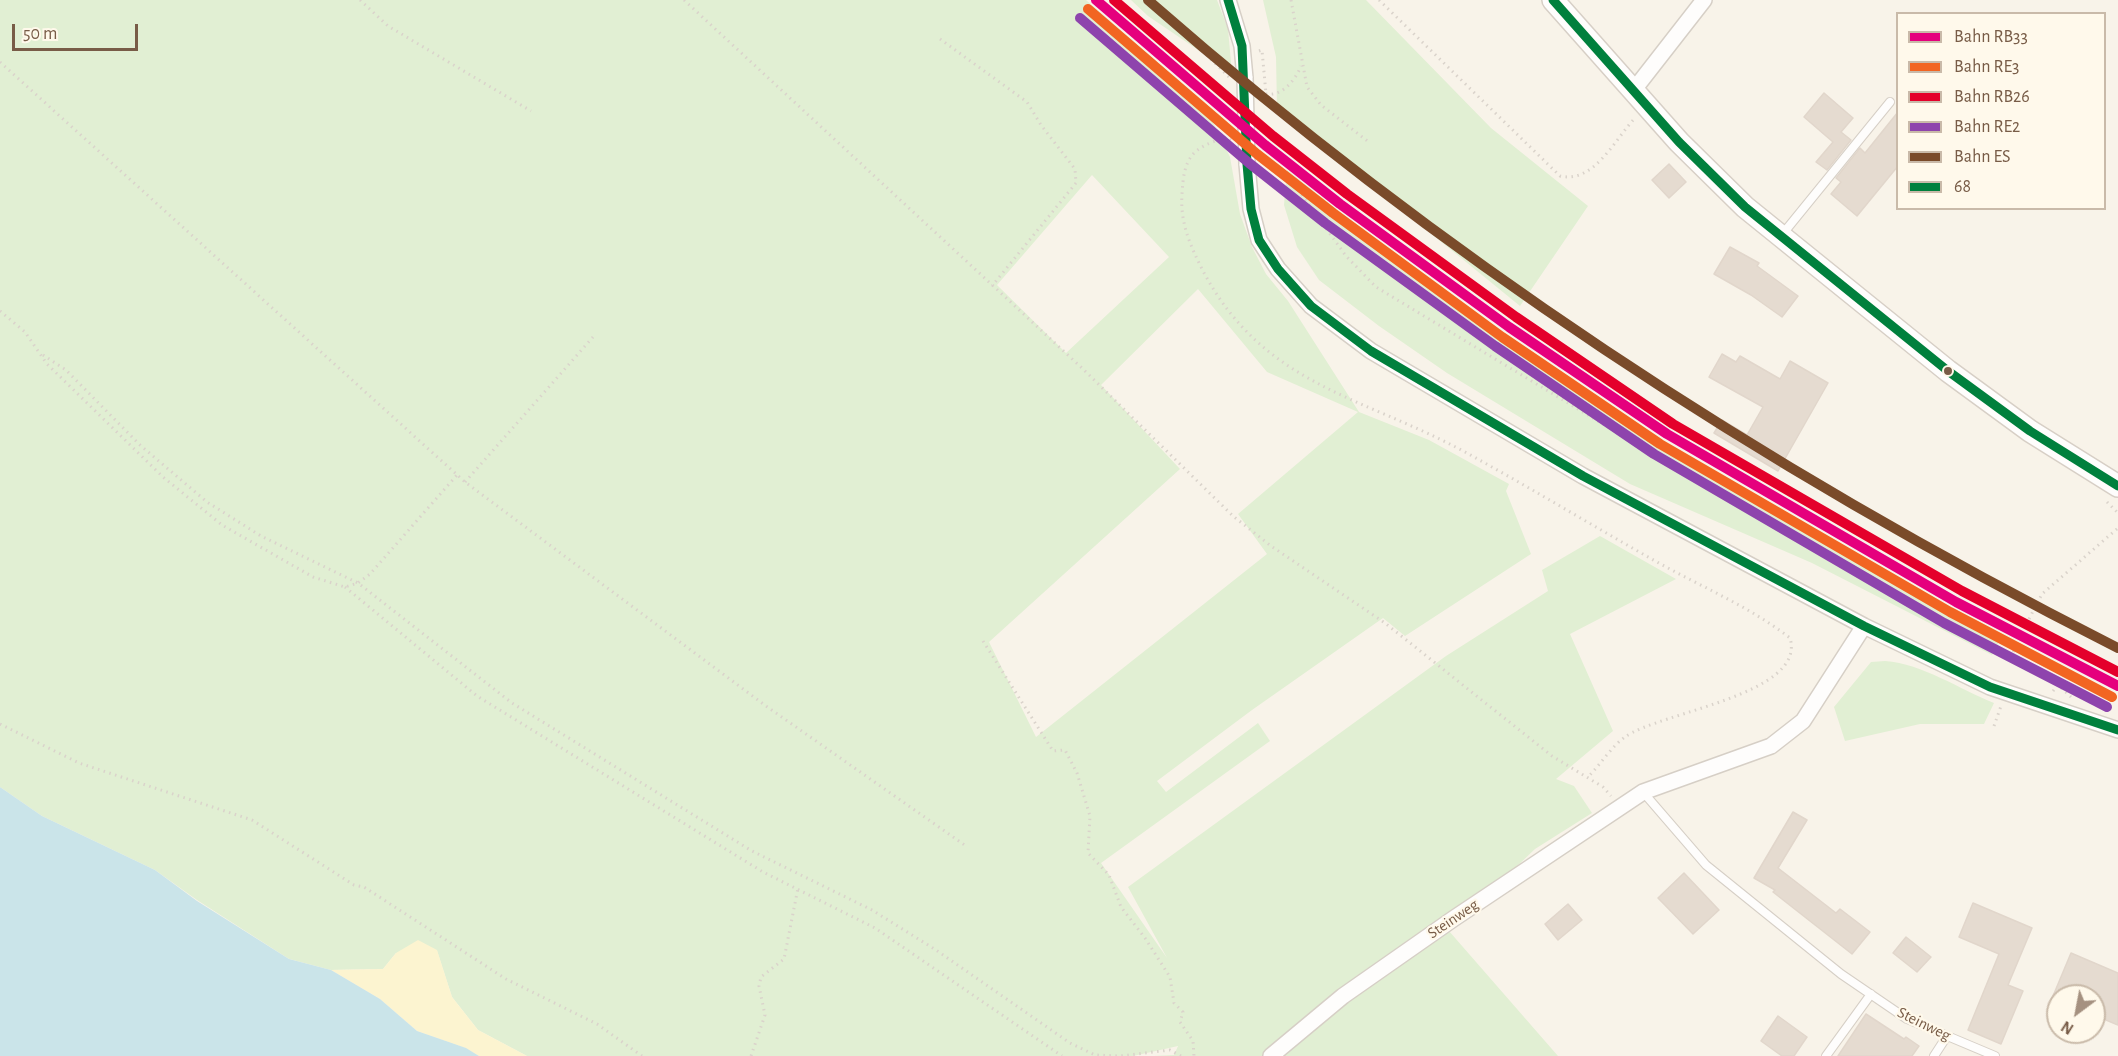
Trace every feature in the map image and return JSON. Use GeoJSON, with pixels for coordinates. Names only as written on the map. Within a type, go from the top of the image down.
{"type":"FeatureCollection","features":[{"type":"Feature","properties":{"kind":"main road"},"geometry":{"type":"LineString","coordinates":[[1553,0],[1640,99],[1712,175],[1780,237],[1948,371],[2113,494]]}},
{"type":"Feature","properties":{"kind":"street"},"geometry":{"type":"LineString","coordinates":[[1228,0],[1242,46],[1251,160],[1251,210],[1259,240],[1278,269],[1311,306],[1371,351],[1583,476],[1864,626],[1990,687],[2118,730]]}},
{"type":"Feature","properties":{"kind":"street"},"geometry":{"type":"LineString","coordinates":[[1640,99],[1704,0]]}},
{"type":"Feature","properties":{"kind":"street","name":"Steinweg"},"geometry":{"type":"LineString","coordinates":[[1271,1056],[1344,996],[1453,919],[1643,792],[1772,746],[1803,721],[1864,626]]}},
{"type":"Feature","properties":{"kind":"lane"},"geometry":{"type":"LineString","coordinates":[[1780,237],[1890,102]]}},
{"type":"Feature","properties":{"kind":"lane","name":"Steinweg"},"geometry":{"type":"LineString","coordinates":[[1643,792],[1706,865],[1841,974],[1907,1019],[1995,1056]]}},
{"type":"Feature","properties":{"kind":"lane"},"geometry":{"type":"LineString","coordinates":[[1826,1056],[1870,994]]}},
{"type":"Feature","properties":{"kind":"lane"},"geometry":{"type":"LineString","coordinates":[[1934,1056],[1947,1036]]}},
{"type":"Feature","properties":{"kind":"path"},"geometry":{"type":"LineString","coordinates":[[360,0],[388,26],[531,111]]}},
{"type":"Feature","properties":{"kind":"path"},"geometry":{"type":"LineString","coordinates":[[684,0],[1083,369],[1233,516],[1271,546],[1385,623],[1552,756],[1603,787],[1620,808]]}},
{"type":"Feature","properties":{"kind":"path"},"geometry":{"type":"LineString","coordinates":[[1291,0],[1307,87],[1321,105],[1370,143]]}},
{"type":"Feature","properties":{"kind":"path"},"geometry":{"type":"LineString","coordinates":[[1379,0],[1560,176],[1571,178],[1587,172],[1640,99]]}},
{"type":"Feature","properties":{"kind":"path"},"geometry":{"type":"LineString","coordinates":[[940,39],[1028,102],[1041,125],[1075,169],[1076,183],[992,286]]}},
{"type":"Feature","properties":{"kind":"path"},"geometry":{"type":"LineString","coordinates":[[1262,50],[1266,95]]}},
{"type":"Feature","properties":{"kind":"path"},"geometry":{"type":"LineString","coordinates":[[0,62],[465,482],[766,706],[966,846]]}},
{"type":"Feature","properties":{"kind":"path"},"geometry":{"type":"LineString","coordinates":[[1236,144],[1227,137],[1192,153],[1183,169],[1181,208],[1187,239],[1211,286],[1242,328],[1284,364],[1334,394],[1462,451],[1658,562],[1765,619],[1790,638],[1792,653],[1783,670],[1734,699],[1680,713],[1626,737],[1588,777]]}},
{"type":"Feature","properties":{"kind":"path"},"geometry":{"type":"LineString","coordinates":[[1251,160],[1292,181],[1346,256],[1376,287],[1775,528],[2011,657],[2058,685],[2080,703]]}},
{"type":"Feature","properties":{"kind":"path"},"geometry":{"type":"LineString","coordinates":[[0,311],[25,332],[43,355],[47,364],[163,477],[222,525],[313,576],[345,587],[477,696],[763,872],[875,928],[1062,1056]]}},
{"type":"Feature","properties":{"kind":"path"},"geometry":{"type":"LineString","coordinates":[[465,482],[593,337]]}},
{"type":"Feature","properties":{"kind":"path"},"geometry":{"type":"LineString","coordinates":[[43,355],[66,370],[140,445],[207,502],[261,536],[357,583],[512,703],[752,851],[872,910],[936,950],[1070,1043],[1095,1055],[1120,1056],[1170,1050],[1181,1056]]}},
{"type":"Feature","properties":{"kind":"path"},"geometry":{"type":"LineString","coordinates":[[345,587],[357,583],[370,574],[457,475]]}},
{"type":"Feature","properties":{"kind":"path"},"geometry":{"type":"LineString","coordinates":[[2113,494],[2118,513]]}},
{"type":"Feature","properties":{"kind":"path"},"geometry":{"type":"LineString","coordinates":[[2029,619],[2042,594],[2118,528]]}},
{"type":"Feature","properties":{"kind":"path"},"geometry":{"type":"LineString","coordinates":[[983,641],[1053,751],[1065,750],[1077,773],[1090,816],[1088,853],[1109,875],[1121,908],[1145,938],[1170,977],[1174,1004],[1183,1012],[1180,1022],[1193,1041],[1194,1056]]}},
{"type":"Feature","properties":{"kind":"path"},"geometry":{"type":"LineString","coordinates":[[2011,657],[2016,645]]}},
{"type":"Feature","properties":{"kind":"path"},"geometry":{"type":"LineString","coordinates":[[1994,726],[2001,706]]}},
{"type":"Feature","properties":{"kind":"path"},"geometry":{"type":"LineString","coordinates":[[0,724],[79,763],[252,820],[354,885],[364,886],[506,979],[597,1024],[642,1056]]}},
{"type":"Feature","properties":{"kind":"path"},"geometry":{"type":"LineString","coordinates":[[751,1056],[765,1015],[759,986],[761,976],[784,959],[798,888]]}},
{"type":"Feature","properties":{"kind":"green space"},"geometry":{"type":"Polygon","coordinates":[[[0,0],[1086,0],[1203,102],[1230,157],[1240,214],[1252,247],[1266,274],[1288,301],[1359,412],[1429,440],[1509,484],[1506,491],[1531,554],[1405,636],[1383,618],[1252,710],[1157,781],[1166,792],[1258,723],[1270,741],[1101,863],[1167,958],[1128,887],[1446,656],[1548,591],[1542,570],[1600,536],[1676,579],[1570,634],[1613,731],[1556,779],[1574,786],[1592,813],[1535,849],[1449,931],[1558,1056],[1154,1056],[1174,1055],[1178,1046],[1133,1056],[527,1056],[478,1030],[452,997],[437,951],[396,953],[383,969],[331,970],[289,959],[155,870],[42,816],[0,787],[0,0]],[[1092,175],[997,285],[1066,353],[1169,257],[1092,175]],[[1198,289],[1101,385],[1180,469],[989,642],[1036,737],[1267,554],[1238,514],[1358,412],[1267,372],[1198,289]]]}},
{"type":"Feature","properties":{"kind":"green space"},"geometry":{"type":"Polygon","coordinates":[[[1131,0],[1217,0],[1228,29],[1232,73],[1148,16],[1131,0]]]}},
{"type":"Feature","properties":{"kind":"green space"},"geometry":{"type":"Polygon","coordinates":[[[1263,0],[1366,0],[1491,128],[1588,206],[1520,306],[1277,108],[1276,57],[1263,0]]]}},
{"type":"Feature","properties":{"kind":"green space"},"geometry":{"type":"Polygon","coordinates":[[[1287,170],[1444,292],[1597,399],[1768,506],[2001,638],[1992,655],[1812,563],[1630,484],[1447,373],[1379,326],[1319,280],[1297,247],[1284,205],[1287,170]]]}},
{"type":"Feature","properties":{"kind":"green space"},"geometry":{"type":"Polygon","coordinates":[[[1885,661],[1927,672],[1994,703],[1984,724],[1920,724],[1845,741],[1834,707],[1871,662],[1885,661]]]}},
{"type":"Feature","properties":{"kind":"sand"},"geometry":{"type":"Polygon","coordinates":[[[418,940],[437,950],[452,997],[478,1030],[527,1056],[479,1056],[465,1048],[417,1031],[380,999],[331,970],[383,969],[396,953],[418,940]]]}},
{"type":"Feature","properties":{"kind":"water"},"geometry":{"type":"Polygon","coordinates":[[[0,787],[42,816],[155,870],[197,901],[289,959],[331,970],[380,999],[417,1031],[466,1048],[479,1056],[0,1056],[0,787]]]}},
{"type":"Feature","properties":{"kind":"building"},"geometry":{"type":"Polygon","coordinates":[[[1824,93],[1853,118],[1841,132],[1851,140],[1827,170],[1816,162],[1833,142],[1804,117],[1824,93]]]}},
{"type":"Feature","properties":{"kind":"building"},"geometry":{"type":"Polygon","coordinates":[[[1896,114],[1896,168],[1857,216],[1831,194],[1841,182],[1836,178],[1860,148],[1865,153],[1896,114]]]}},
{"type":"Feature","properties":{"kind":"building"},"geometry":{"type":"Polygon","coordinates":[[[1669,164],[1686,182],[1669,198],[1652,180],[1669,164]]]}},
{"type":"Feature","properties":{"kind":"building"},"geometry":{"type":"Polygon","coordinates":[[[1730,247],[1759,263],[1757,266],[1798,296],[1782,317],[1751,295],[1714,274],[1730,247]]]}},
{"type":"Feature","properties":{"kind":"building"},"geometry":{"type":"Polygon","coordinates":[[[1722,354],[1736,362],[1740,356],[1780,379],[1790,361],[1828,383],[1778,471],[1714,433],[1722,420],[1747,435],[1763,407],[1709,377],[1722,354]]]}},
{"type":"Feature","properties":{"kind":"building"},"geometry":{"type":"Polygon","coordinates":[[[1793,812],[1807,820],[1778,868],[1836,913],[1840,909],[1870,932],[1852,954],[1773,892],[1775,890],[1754,878],[1793,812]]]}},
{"type":"Feature","properties":{"kind":"building"},"geometry":{"type":"Polygon","coordinates":[[[1684,873],[1719,910],[1693,934],[1658,898],[1684,873]]]}},
{"type":"Feature","properties":{"kind":"building"},"geometry":{"type":"Polygon","coordinates":[[[1973,903],[2032,928],[2008,985],[2023,991],[2001,1044],[1968,1030],[1999,954],[1959,937],[1973,903]]]}},
{"type":"Feature","properties":{"kind":"building"},"geometry":{"type":"Polygon","coordinates":[[[1568,904],[1582,920],[1558,940],[1545,924],[1568,904]]]}},
{"type":"Feature","properties":{"kind":"building"},"geometry":{"type":"Polygon","coordinates":[[[1906,937],[1931,957],[1917,972],[1893,953],[1906,937]]]}},
{"type":"Feature","properties":{"kind":"building"},"geometry":{"type":"Polygon","coordinates":[[[2071,953],[2118,973],[2118,1025],[2106,1020],[2106,984],[2058,984],[2071,953]]]}},
{"type":"Feature","properties":{"kind":"building"},"geometry":{"type":"Polygon","coordinates":[[[1866,1014],[1919,1046],[1912,1056],[1838,1056],[1866,1014]]]}},
{"type":"Feature","properties":{"kind":"building"},"geometry":{"type":"Polygon","coordinates":[[[1778,1016],[1807,1037],[1794,1056],[1782,1056],[1761,1041],[1778,1016]]]}},
{"type":"Feature","properties":{"kind":"rail line","name":"RB33"},"geometry":{"type":"LineString","coordinates":[[1096,0],[1265,145],[1340,204],[1509,327],[1667,434],[1956,602],[2118,686]]}},
{"type":"Feature","properties":{"kind":"rail line","name":"RB26"},"geometry":{"type":"LineString","coordinates":[[1114,0],[1273,136],[1347,194],[1516,317],[1673,424],[1962,591],[2118,672]]}},
{"type":"Feature","properties":{"kind":"rail line","name":"ES"},"geometry":{"type":"LineString","coordinates":[[1148,0],[1260,95],[1375,185],[1492,272],[1612,355],[1735,434],[1861,509],[1988,580],[2118,648]]}},
{"type":"Feature","properties":{"kind":"rail line","name":"RE3"},"geometry":{"type":"LineString","coordinates":[[1088,9],[1257,154],[1333,213],[1502,337],[1660,444],[1950,612],[2112,697]]}},
{"type":"Feature","properties":{"kind":"rail line","name":"RE2"},"geometry":{"type":"LineString","coordinates":[[1080,18],[1249,163],[1325,223],[1495,346],[1654,454],[1944,623],[2107,707]]}},
{"type":"Feature","properties":{"kind":"transit line","name":"68"},"geometry":{"type":"LineString","coordinates":[[1228,0],[1242,46],[1247,164],[1251,209],[1259,240],[1278,269],[1311,306],[1371,351],[1583,476],[1864,626],[1990,687],[2118,730]]}},
{"type":"Feature","properties":{"kind":"transit line","name":"68"},"geometry":{"type":"LineString","coordinates":[[1553,0],[1679,142],[1745,207],[1948,371],[2030,431],[2118,486]]}}]}
